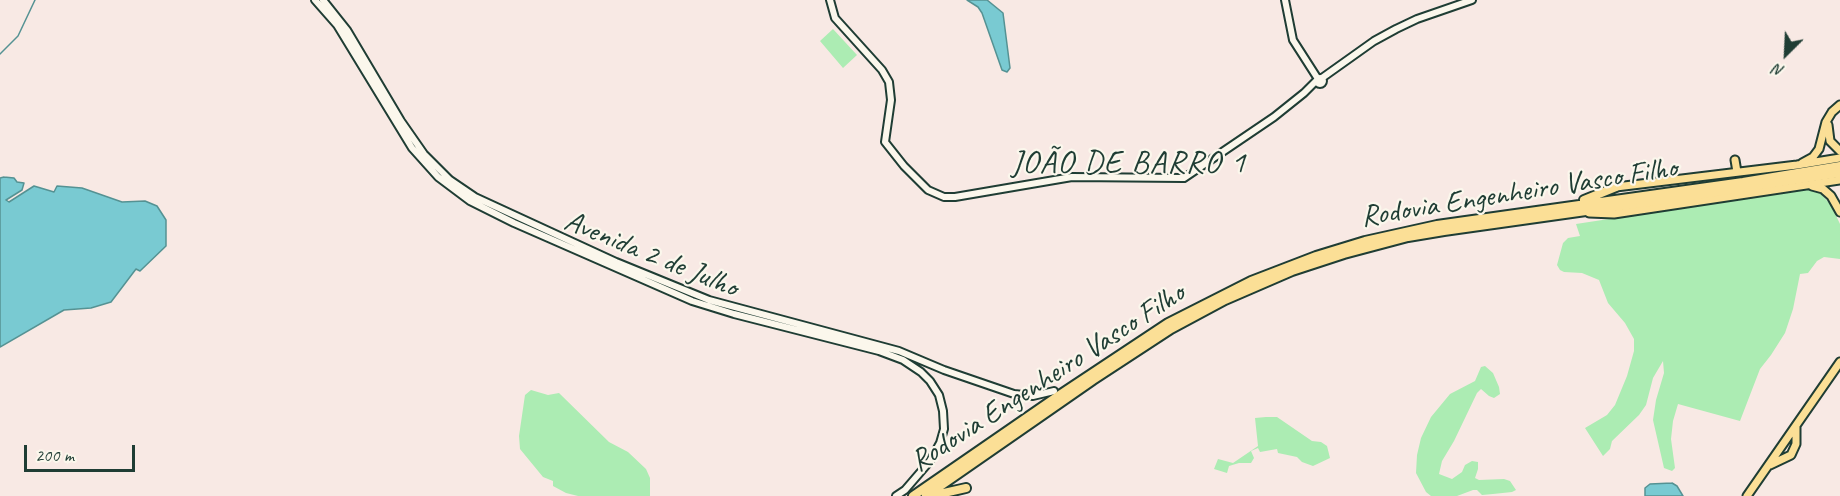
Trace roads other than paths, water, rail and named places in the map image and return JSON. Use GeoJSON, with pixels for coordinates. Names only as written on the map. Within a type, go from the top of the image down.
{"type":"FeatureCollection","features":[{"type":"Feature","properties":{"kind":"highway","name":"Rodovia Engenheiro Vasco Filho"},"geometry":{"type":"LineString","coordinates":[[928,496],[1135,352],[1192,317],[1253,286],[1344,254],[1408,237],[1840,165]]}},
{"type":"Feature","properties":{"kind":"highway","name":"Rodovia Engenheiro Vasco Filho"},"geometry":{"type":"LineString","coordinates":[[913,496],[1136,344],[1222,294],[1266,274],[1316,256],[1365,241],[1437,225],[1664,201],[1840,173]]}},
{"type":"Feature","properties":{"kind":"highway"},"geometry":{"type":"LineString","coordinates":[[1572,209],[1588,194],[1616,187]]}},
{"type":"Feature","properties":{"kind":"highway"},"geometry":{"type":"LineString","coordinates":[[1054,391],[1067,386],[1126,347],[1136,344]]}},
{"type":"Feature","properties":{"kind":"highway"},"geometry":{"type":"LineString","coordinates":[[928,496],[966,488]]}},
{"type":"Feature","properties":{"kind":"main road","name":"Avenida 2 de Julho"},"geometry":{"type":"LineString","coordinates":[[315,0],[337,25],[411,148],[438,177],[470,201],[692,301],[879,351],[915,367],[930,381],[942,403],[944,419],[942,436],[925,468],[905,490],[896,496]]}},
{"type":"Feature","properties":{"kind":"main road","name":"Avenida 2 de Julho"},"geometry":{"type":"LineString","coordinates":[[323,0],[347,30],[417,146],[445,176],[475,197],[616,262],[697,296],[893,349],[944,370],[1014,394],[1033,396],[1054,391]]}},
{"type":"Feature","properties":{"kind":"main road"},"geometry":{"type":"LineString","coordinates":[[830,0],[835,18],[882,70],[889,82],[891,100],[885,142],[904,166],[928,190],[944,197],[1072,177],[1184,178],[1250,134],[1374,41],[1417,19],[1472,0]]}},
{"type":"Feature","properties":{"kind":"main road"},"geometry":{"type":"LineString","coordinates":[[1285,0],[1293,40],[1320,80]]}},
{"type":"Feature","properties":{"kind":"main road"},"geometry":{"type":"LineString","coordinates":[[1840,108],[1831,119],[1828,133],[1833,145],[1840,150]]}},
{"type":"Feature","properties":{"kind":"main road"},"geometry":{"type":"LineString","coordinates":[[1797,165],[1813,157],[1819,149],[1826,122],[1832,112],[1840,108]]}},
{"type":"Feature","properties":{"kind":"main road"},"geometry":{"type":"LineString","coordinates":[[1616,187],[1840,158]]}},
{"type":"Feature","properties":{"kind":"main road"},"geometry":{"type":"LineString","coordinates":[[1735,160],[1737,172]]}},
{"type":"Feature","properties":{"kind":"main road"},"geometry":{"type":"LineString","coordinates":[[1572,209],[1614,214],[1840,180]]}},
{"type":"Feature","properties":{"kind":"main road"},"geometry":{"type":"LineString","coordinates":[[1803,186],[1822,189],[1834,199],[1840,212]]}},
{"type":"Feature","properties":{"kind":"main road"},"geometry":{"type":"LineString","coordinates":[[1747,496],[1840,362]]}},
{"type":"Feature","properties":{"kind":"main road"},"geometry":{"type":"LineString","coordinates":[[1768,466],[1791,455],[1796,444],[1796,426]]}},
{"type":"Feature","properties":{"kind":"water"},"geometry":{"type":"Polygon","coordinates":[[[967,0],[987,0],[1003,13],[1010,68],[1007,72],[1002,70],[982,13],[978,7],[967,0]]]}},
{"type":"Feature","properties":{"kind":"water"},"geometry":{"type":"Polygon","coordinates":[[[0,178],[14,178],[17,182],[24,183],[22,190],[6,200],[9,202],[34,186],[54,192],[57,186],[82,188],[122,202],[145,201],[157,206],[166,220],[166,246],[140,271],[136,269],[111,302],[91,308],[64,310],[0,347],[0,178]]]}},
{"type":"Feature","properties":{"kind":"water"},"geometry":{"type":"Polygon","coordinates":[[[1672,483],[1677,486],[1683,496],[1645,496],[1645,488],[1650,484],[1672,483]]]}},
{"type":"Feature","properties":{"kind":"waterway"},"geometry":{"type":"LineString","coordinates":[[0,54],[18,36],[35,0]]}},
{"type":"Feature","properties":{"kind":"district","name":"JOÃO DE BARRO 1"},"geometry":{"type":"Point","coordinates":[1129,164]}}]}
